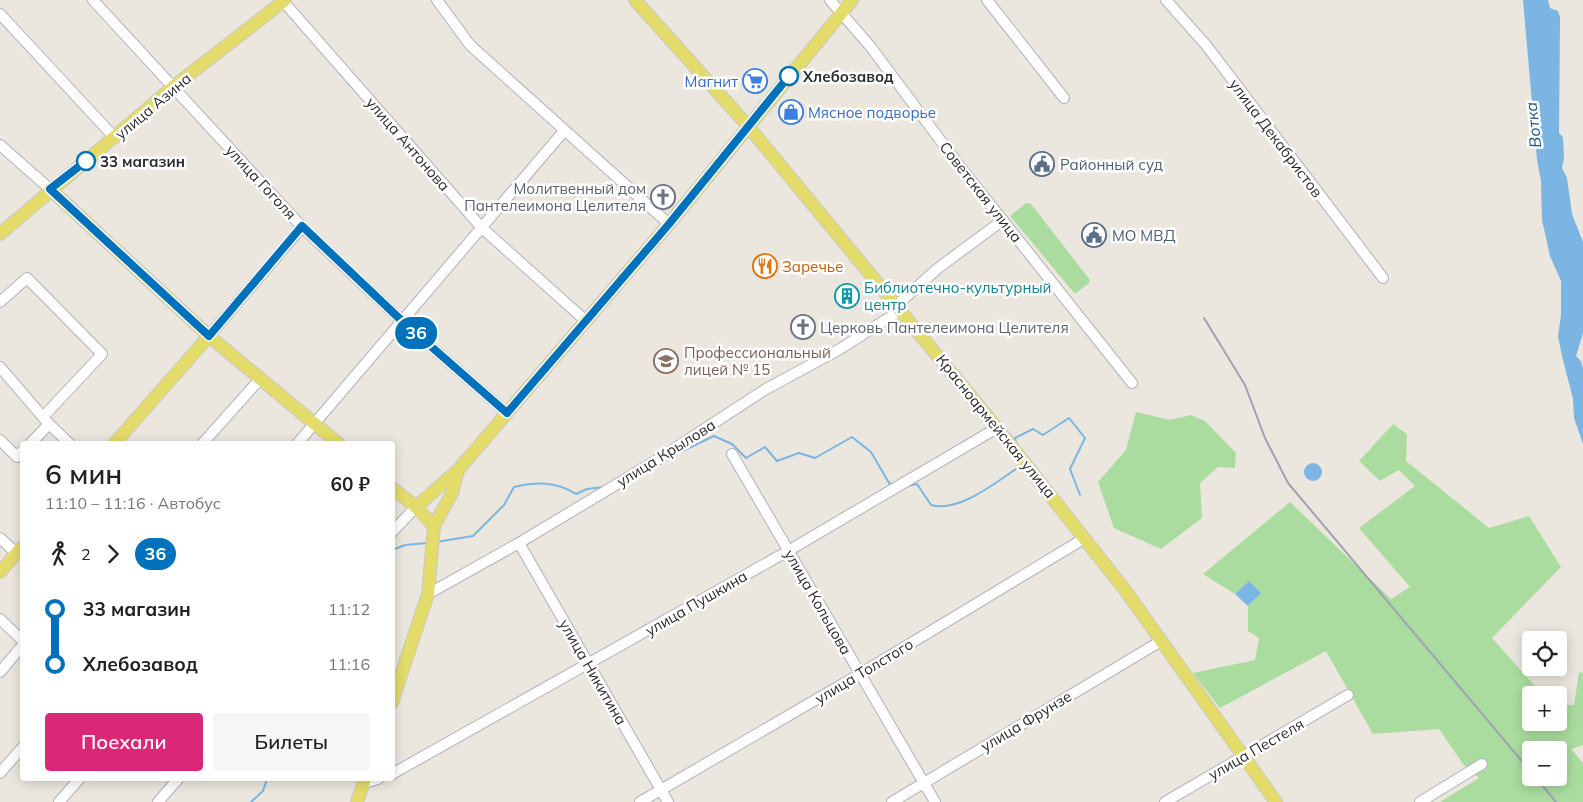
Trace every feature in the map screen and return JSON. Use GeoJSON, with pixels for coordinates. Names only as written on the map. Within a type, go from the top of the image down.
{"type":"FeatureCollection","features":[{"type":"Feature","properties":{"kind":"main road","name":"улица Азина"},"geometry":{"type":"LineString","coordinates":[[0,234],[50,189],[284,0]]}},
{"type":"Feature","properties":{"kind":"main road","name":"Красноармейская улица"},"geometry":{"type":"LineString","coordinates":[[635,0],[748,126],[997,428],[1085,538],[1276,802]]}},
{"type":"Feature","properties":{"kind":"main road"},"geometry":{"type":"LineString","coordinates":[[416,507],[458,470],[669,224],[852,0]]}},
{"type":"Feature","properties":{"kind":"main road"},"geometry":{"type":"LineString","coordinates":[[50,189],[209,336],[335,441]]}},
{"type":"Feature","properties":{"kind":"main road"},"geometry":{"type":"LineString","coordinates":[[117,441],[209,336]]}},
{"type":"Feature","properties":{"kind":"main road"},"geometry":{"type":"LineString","coordinates":[[395,693],[428,594],[434,526],[452,493],[458,470]]}},
{"type":"Feature","properties":{"kind":"main road"},"geometry":{"type":"LineString","coordinates":[[395,490],[416,507],[434,526]]}},
{"type":"Feature","properties":{"kind":"main road"},"geometry":{"type":"LineString","coordinates":[[0,572],[19,550]]}},
{"type":"Feature","properties":{"kind":"main road"},"geometry":{"type":"LineString","coordinates":[[357,802],[364,781]]}},
{"type":"Feature","properties":{"kind":"street","name":"улица Гоголя"},"geometry":{"type":"LineString","coordinates":[[93,0],[302,226],[402,321],[507,413]]}},
{"type":"Feature","properties":{"kind":"street","name":"улица Антонова"},"geometry":{"type":"LineString","coordinates":[[284,0],[482,228],[586,321]]}},
{"type":"Feature","properties":{"kind":"street"},"geometry":{"type":"LineString","coordinates":[[437,0],[470,45],[669,224]]}},
{"type":"Feature","properties":{"kind":"street","name":"Советская улица"},"geometry":{"type":"LineString","coordinates":[[830,0],[870,46],[1003,220],[1132,383]]}},
{"type":"Feature","properties":{"kind":"street"},"geometry":{"type":"LineString","coordinates":[[987,0],[1064,98]]}},
{"type":"Feature","properties":{"kind":"street","name":"улица Декабристов"},"geometry":{"type":"LineString","coordinates":[[1166,0],[1206,45],[1383,278]]}},
{"type":"Feature","properties":{"kind":"street"},"geometry":{"type":"LineString","coordinates":[[0,14],[115,138]]}},
{"type":"Feature","properties":{"kind":"street"},"geometry":{"type":"LineString","coordinates":[[300,441],[564,131]]}},
{"type":"Feature","properties":{"kind":"street"},"geometry":{"type":"LineString","coordinates":[[0,145],[50,189]]}},
{"type":"Feature","properties":{"kind":"street","name":"улица Крылова"},"geometry":{"type":"LineString","coordinates":[[428,594],[519,543],[657,460],[766,389],[840,349],[898,308],[937,269],[1003,220]]}},
{"type":"Feature","properties":{"kind":"street"},"geometry":{"type":"LineString","coordinates":[[209,336],[302,226]]}},
{"type":"Feature","properties":{"kind":"street"},"geometry":{"type":"LineString","coordinates":[[0,302],[27,278],[102,354],[46,421],[32,441]]}},
{"type":"Feature","properties":{"kind":"street"},"geometry":{"type":"LineString","coordinates":[[0,367],[46,421],[67,441]]}},
{"type":"Feature","properties":{"kind":"street"},"geometry":{"type":"LineString","coordinates":[[205,441],[260,378]]}},
{"type":"Feature","properties":{"kind":"street","name":"улица Пушкина"},"geometry":{"type":"LineString","coordinates":[[395,772],[788,551],[997,428]]}},
{"type":"Feature","properties":{"kind":"street"},"geometry":{"type":"LineString","coordinates":[[0,440],[17,457],[20,453]]}},
{"type":"Feature","properties":{"kind":"street","name":"улица Кольцова"},"geometry":{"type":"LineString","coordinates":[[732,454],[934,802]]}},
{"type":"Feature","properties":{"kind":"street"},"geometry":{"type":"LineString","coordinates":[[395,529],[416,507]]}},
{"type":"Feature","properties":{"kind":"street"},"geometry":{"type":"LineString","coordinates":[[0,538],[19,550]]}},
{"type":"Feature","properties":{"kind":"street","name":"улица Толстого"},"geometry":{"type":"LineString","coordinates":[[640,802],[860,674],[1085,538]]}},
{"type":"Feature","properties":{"kind":"street","name":"улица Никитина"},"geometry":{"type":"LineString","coordinates":[[519,543],[668,802]]}},
{"type":"Feature","properties":{"kind":"street"},"geometry":{"type":"LineString","coordinates":[[0,619],[20,638]]}},
{"type":"Feature","properties":{"kind":"street","name":"улица Фрунзе"},"geometry":{"type":"LineString","coordinates":[[892,802],[1161,641]]}},
{"type":"Feature","properties":{"kind":"street"},"geometry":{"type":"LineString","coordinates":[[0,672],[20,648]]}},
{"type":"Feature","properties":{"kind":"street","name":"улица Пестеля"},"geometry":{"type":"LineString","coordinates":[[1165,802],[1348,695]]}},
{"type":"Feature","properties":{"kind":"street"},"geometry":{"type":"LineString","coordinates":[[0,773],[20,750]]}},
{"type":"Feature","properties":{"kind":"street"},"geometry":{"type":"LineString","coordinates":[[1420,802],[1482,764]]}},
{"type":"Feature","properties":{"kind":"street"},"geometry":{"type":"LineString","coordinates":[[59,802],[77,781]]}},
{"type":"Feature","properties":{"kind":"street"},"geometry":{"type":"LineString","coordinates":[[158,802],[176,781]]}},
{"type":"Feature","properties":{"kind":"green space"},"geometry":{"type":"Polygon","coordinates":[[[1026,203],[1031,204],[1090,280],[1088,284],[1075,294],[1010,216],[1026,203]]]}},
{"type":"Feature","properties":{"kind":"green space"},"geometry":{"type":"Polygon","coordinates":[[[1136,412],[1170,420],[1191,415],[1205,421],[1236,453],[1235,468],[1218,467],[1200,483],[1202,518],[1161,549],[1114,528],[1098,482],[1126,450],[1136,412]]]}},
{"type":"Feature","properties":{"kind":"green space"},"geometry":{"type":"Polygon","coordinates":[[[1393,424],[1407,434],[1406,461],[1489,528],[1529,516],[1561,567],[1492,638],[1522,672],[1522,676],[1526,676],[1535,686],[1522,686],[1522,731],[1567,731],[1567,705],[1574,705],[1579,672],[1583,673],[1583,745],[1571,749],[1583,763],[1583,802],[1440,802],[1479,778],[1463,764],[1439,729],[1373,734],[1326,651],[1220,708],[1193,673],[1255,660],[1259,638],[1248,631],[1248,606],[1260,593],[1249,581],[1235,594],[1203,574],[1290,502],[1391,599],[1410,587],[1359,528],[1415,486],[1399,470],[1380,481],[1359,461],[1393,424]]]}},
{"type":"Feature","properties":{"kind":"water"},"geometry":{"type":"Polygon","coordinates":[[[1523,0],[1548,0],[1550,8],[1558,11],[1560,17],[1559,133],[1563,137],[1564,158],[1562,168],[1567,178],[1572,214],[1583,242],[1583,333],[1576,356],[1581,361],[1583,369],[1583,444],[1574,418],[1573,399],[1558,336],[1561,315],[1561,281],[1550,256],[1542,220],[1541,181],[1537,160],[1523,0]]]}},
{"type":"Feature","properties":{"kind":"water"},"geometry":{"type":"Polygon","coordinates":[[[1313,463],[1319,466],[1322,472],[1319,478],[1313,481],[1307,478],[1304,472],[1307,466],[1313,463]]]}},
{"type":"Feature","properties":{"kind":"water"},"geometry":{"type":"Polygon","coordinates":[[[1249,581],[1261,593],[1248,606],[1235,594],[1249,581]]]}},
{"type":"Feature","properties":{"kind":"waterway"},"geometry":{"type":"LineString","coordinates":[[1016,442],[1015,438],[1033,429],[1043,435],[1069,418],[1085,438],[1070,469],[1080,495]]}},
{"type":"Feature","properties":{"kind":"waterway"},"geometry":{"type":"LineString","coordinates":[[672,456],[714,436],[732,444],[746,458],[765,447],[777,461],[799,453],[815,458],[852,437],[871,452],[889,483],[893,485]]}},
{"type":"Feature","properties":{"kind":"waterway"},"geometry":{"type":"LineString","coordinates":[[907,486],[917,484],[931,505],[953,505],[977,495],[1019,467],[1019,464]]}},
{"type":"Feature","properties":{"kind":"waterway"},"geometry":{"type":"LineString","coordinates":[[436,542],[473,536],[504,505],[514,487],[538,483],[562,487],[576,494],[587,489],[603,487]]}},
{"type":"Feature","properties":{"kind":"waterway"},"geometry":{"type":"LineString","coordinates":[[395,549],[405,545],[427,543]]}},
{"type":"Feature","properties":{"kind":"waterway"},"geometry":{"type":"LineString","coordinates":[[251,802],[263,791],[266,781]]}},
{"type":"Feature","properties":{"kind":"railway"},"geometry":{"type":"LineString","coordinates":[[1204,318],[1245,385],[1265,438],[1288,483],[1522,761]]}},
{"type":"Feature","properties":{"kind":"railway"},"geometry":{"type":"LineString","coordinates":[[1543,786],[1556,802]]}},
{"type":"Feature","properties":{"kind":"bus line","name":"36"},"geometry":{"type":"LineString","coordinates":[[86,161],[50,189],[209,336],[302,226],[402,321],[507,413],[669,224],[789,76]]}},
{"type":"Feature","properties":{"kind":"place","name":"Хлебозавод"},"geometry":{"type":"Point","coordinates":[789,76]}},
{"type":"Feature","properties":{"kind":"place","name":"Магнит"},"geometry":{"type":"Point","coordinates":[755,81]}},
{"type":"Feature","properties":{"kind":"place","name":"Мясное подворье"},"geometry":{"type":"Point","coordinates":[791,112]}},
{"type":"Feature","properties":{"kind":"place","name":"33 магазин"},"geometry":{"type":"Point","coordinates":[86,161]}},
{"type":"Feature","properties":{"kind":"place","name":"Районный суд"},"geometry":{"type":"Point","coordinates":[1042,164]}},
{"type":"Feature","properties":{"kind":"place","name":"Молитвенный дом Пантелеимона Целителя"},"geometry":{"type":"Point","coordinates":[663,197]}},
{"type":"Feature","properties":{"kind":"place","name":"МО МВД"},"geometry":{"type":"Point","coordinates":[1094,235]}},
{"type":"Feature","properties":{"kind":"place","name":"Заречье"},"geometry":{"type":"Point","coordinates":[765,266]}},
{"type":"Feature","properties":{"kind":"place","name":"Библиотечно-культурный центр"},"geometry":{"type":"Point","coordinates":[847,296]}},
{"type":"Feature","properties":{"kind":"place","name":"Церковь Пантелеимона Целителя"},"geometry":{"type":"Point","coordinates":[803,327]}},
{"type":"Feature","properties":{"kind":"place","name":"Профессиональный лицей № 15"},"geometry":{"type":"Point","coordinates":[666,361]}},
{"type":"Feature","properties":{"kind":"water label","name":"Вотка"},"geometry":{"type":"Point","coordinates":[1533,125]}}]}
